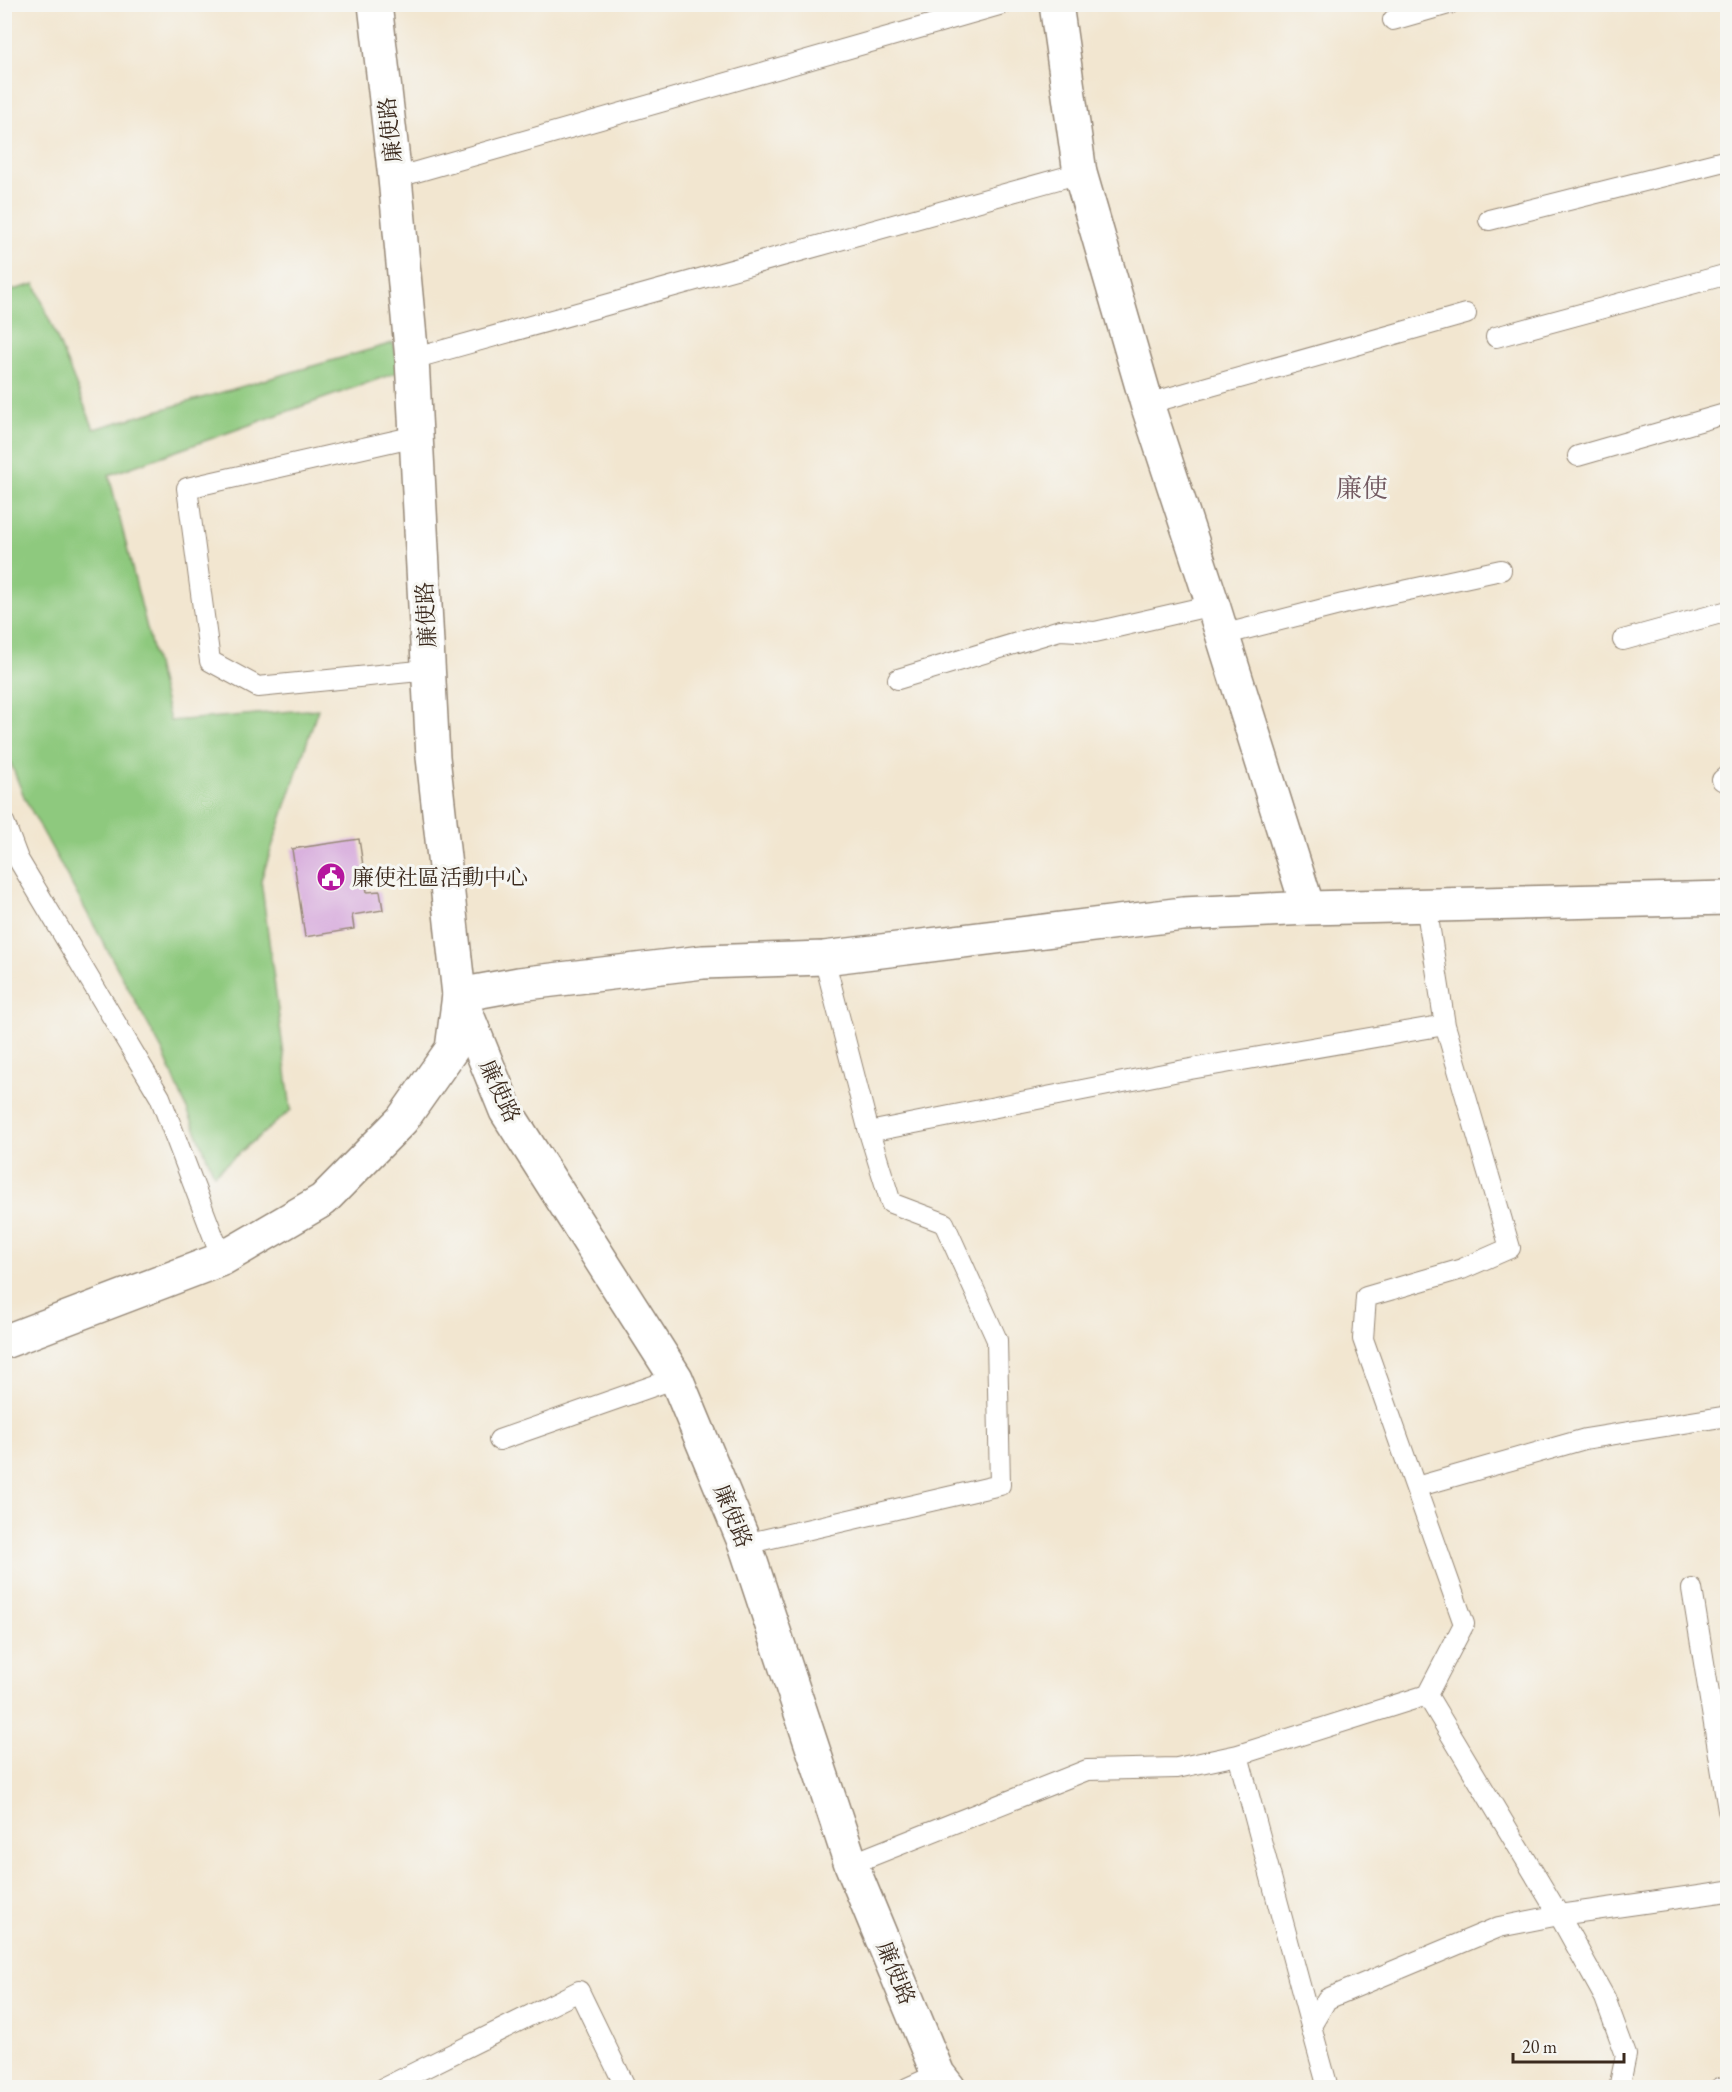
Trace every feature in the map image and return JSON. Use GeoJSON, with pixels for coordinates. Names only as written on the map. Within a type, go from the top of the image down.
{"type":"FeatureCollection","features":[{"type":"Feature","properties":{"kind":"street","name":"廉使路"},"geometry":{"type":"LineString","coordinates":[[375,4],[395,178],[412,359],[433,757],[459,995],[506,1111],[676,1378],[745,1544],[851,1864],[943,2081]]}},
{"type":"Feature","properties":{"kind":"street"},"geometry":{"type":"LineString","coordinates":[[1056,4],[1080,173],[1147,404],[1308,908]]}},
{"type":"Feature","properties":{"kind":"street"},"geometry":{"type":"LineString","coordinates":[[4,1342],[222,1258],[323,1200],[402,1120],[452,1049],[459,995],[519,984],[703,962],[824,958],[1183,914],[1308,908],[1728,898]]}},
{"type":"Feature","properties":{"kind":"lane"},"geometry":{"type":"LineString","coordinates":[[395,178],[1003,4]]}},
{"type":"Feature","properties":{"kind":"lane"},"geometry":{"type":"LineString","coordinates":[[1393,20],[1449,4]]}},
{"type":"Feature","properties":{"kind":"lane"},"geometry":{"type":"LineString","coordinates":[[1489,220],[1728,160]]}},
{"type":"Feature","properties":{"kind":"lane"},"geometry":{"type":"LineString","coordinates":[[412,359],[1080,173]]}},
{"type":"Feature","properties":{"kind":"lane"},"geometry":{"type":"LineString","coordinates":[[1496,337],[1728,274]]}},
{"type":"Feature","properties":{"kind":"lane"},"geometry":{"type":"LineString","coordinates":[[1147,404],[1466,314]]}},
{"type":"Feature","properties":{"kind":"lane"},"geometry":{"type":"LineString","coordinates":[[1578,456],[1728,413]]}},
{"type":"Feature","properties":{"kind":"lane"},"geometry":{"type":"LineString","coordinates":[[416,436],[187,488],[210,661],[258,687],[429,670]]}},
{"type":"Feature","properties":{"kind":"lane"},"geometry":{"type":"LineString","coordinates":[[1222,635],[1343,604],[1501,570]]}},
{"type":"Feature","properties":{"kind":"lane"},"geometry":{"type":"LineString","coordinates":[[898,679],[1060,630],[1095,632],[1213,605]]}},
{"type":"Feature","properties":{"kind":"lane"},"geometry":{"type":"LineString","coordinates":[[1623,640],[1728,611]]}},
{"type":"Feature","properties":{"kind":"lane"},"geometry":{"type":"LineString","coordinates":[[4,822],[18,859],[160,1097],[222,1258]]}},
{"type":"Feature","properties":{"kind":"lane"},"geometry":{"type":"LineString","coordinates":[[851,1864],[1086,1770],[1177,1768],[1238,1755],[1427,1695],[1464,1624],[1363,1339],[1366,1297],[1462,1269],[1510,1248],[1445,1025],[1426,905]]}},
{"type":"Feature","properties":{"kind":"lane"},"geometry":{"type":"LineString","coordinates":[[745,1544],[1000,1485],[997,1340],[944,1223],[891,1203],[868,1132],[824,958]]}},
{"type":"Feature","properties":{"kind":"lane"},"geometry":{"type":"LineString","coordinates":[[868,1132],[1179,1071],[1445,1025]]}},
{"type":"Feature","properties":{"kind":"lane"},"geometry":{"type":"LineString","coordinates":[[499,1440],[676,1378]]}},
{"type":"Feature","properties":{"kind":"lane"},"geometry":{"type":"LineString","coordinates":[[1416,1486],[1585,1439],[1728,1416]]}},
{"type":"Feature","properties":{"kind":"lane"},"geometry":{"type":"LineString","coordinates":[[1692,1588],[1728,1810]]}},
{"type":"Feature","properties":{"kind":"lane"},"geometry":{"type":"LineString","coordinates":[[1427,1695],[1559,1915],[1605,1998],[1626,2055],[1619,2088]]}},
{"type":"Feature","properties":{"kind":"lane"},"geometry":{"type":"LineString","coordinates":[[1238,1755],[1328,2088]]}},
{"type":"Feature","properties":{"kind":"lane"},"geometry":{"type":"LineString","coordinates":[[1311,2026],[1327,1999],[1499,1927],[1559,1915],[1728,1891]]}},
{"type":"Feature","properties":{"kind":"lane"},"geometry":{"type":"LineString","coordinates":[[384,2088],[579,1991],[626,2088]]}},
{"type":"Feature","properties":{"kind":"lane"},"geometry":{"type":"LineString","coordinates":[[907,2088],[943,2081]]}},
{"type":"Feature","properties":{"kind":"lane"},"geometry":{"type":"LineString","coordinates":[[1720,2088],[1728,2086]]}},
{"type":"Feature","properties":{"kind":"green space"},"geometry":{"type":"Polygon","coordinates":[[[35,284],[94,429],[393,343],[401,371],[109,475],[170,721],[318,709],[261,880],[291,1110],[214,1174],[163,1052],[25,799],[5,749],[5,292],[35,284]]]}},
{"type":"Feature","properties":{"kind":"building","name":"廉使社區活動中心"},"geometry":{"type":"Polygon","coordinates":[[[359,839],[367,892],[380,891],[383,910],[352,915],[354,929],[305,937],[292,849],[359,839]]]}},
{"type":"Feature","properties":{"kind":"place","name":"廉使社區活動中心"},"geometry":{"type":"Point","coordinates":[331,877]}},
{"type":"Feature","properties":{"kind":"district","name":"廉使"},"geometry":{"type":"Point","coordinates":[1362,488]}}]}
